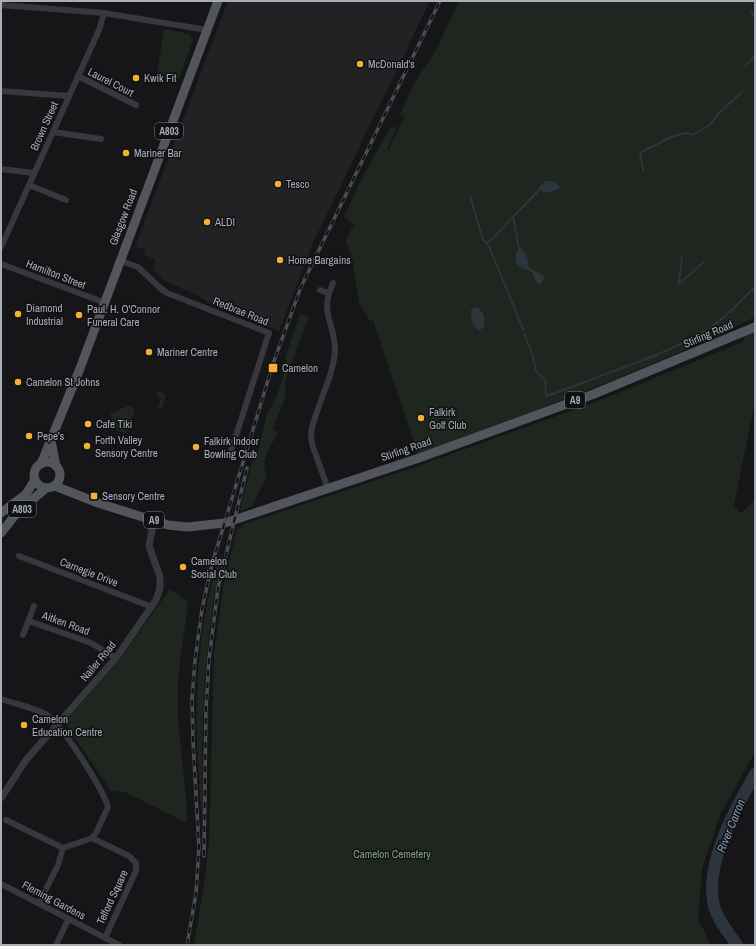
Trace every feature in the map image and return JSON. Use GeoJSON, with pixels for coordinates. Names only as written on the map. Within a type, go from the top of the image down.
{"type":"FeatureCollection","features":[{"type":"Feature","properties":{"kind":"main road","name":"Glasgow Road"},"geometry":{"type":"LineString","coordinates":[[41,464],[79,371],[103,302],[218,1]]}},
{"type":"Feature","properties":{"kind":"main road","name":"Stirling Road"},"geometry":{"type":"LineString","coordinates":[[50,487],[79,495],[98,503],[168,525],[187,527],[224,523],[419,458],[594,394],[755,327]]}},
{"type":"Feature","properties":{"kind":"main road"},"geometry":{"type":"LineString","coordinates":[[51,440],[58,470],[58,483],[50,487],[39,486],[35,480],[36,469],[41,464],[49,463],[58,470]]}},
{"type":"Feature","properties":{"kind":"main road","name":"Stirling Road"},"geometry":{"type":"LineString","coordinates":[[58,470],[79,495]]}},
{"type":"Feature","properties":{"kind":"main road","name":"A803"},"geometry":{"type":"LineString","coordinates":[[1,513],[26,494],[35,480]]}},
{"type":"Feature","properties":{"kind":"main road","name":"A803"},"geometry":{"type":"LineString","coordinates":[[1,533],[16,514],[50,487]]}},
{"type":"Feature","properties":{"kind":"street"},"geometry":{"type":"LineString","coordinates":[[1,4],[104,13],[207,30]]}},
{"type":"Feature","properties":{"kind":"street","name":"Brown Street"},"geometry":{"type":"LineString","coordinates":[[1,247],[99,30],[104,13]]}},
{"type":"Feature","properties":{"kind":"street","name":"Laurel Court"},"geometry":{"type":"LineString","coordinates":[[78,76],[136,105]]}},
{"type":"Feature","properties":{"kind":"street"},"geometry":{"type":"LineString","coordinates":[[1,91],[69,96]]}},
{"type":"Feature","properties":{"kind":"street"},"geometry":{"type":"LineString","coordinates":[[53,132],[101,139]]}},
{"type":"Feature","properties":{"kind":"street"},"geometry":{"type":"LineString","coordinates":[[1,169],[34,173]]}},
{"type":"Feature","properties":{"kind":"street"},"geometry":{"type":"LineString","coordinates":[[29,185],[66,200]]}},
{"type":"Feature","properties":{"kind":"street","name":"Redbrae Road"},"geometry":{"type":"LineString","coordinates":[[119,260],[138,267],[167,293],[269,333],[231,451]]}},
{"type":"Feature","properties":{"kind":"street","name":"Hamilton Street"},"geometry":{"type":"LineString","coordinates":[[1,264],[103,302]]}},
{"type":"Feature","properties":{"kind":"street"},"geometry":{"type":"LineString","coordinates":[[328,489],[312,444],[311,432],[334,354],[333,340],[327,316],[326,304],[328,293],[333,283]]}},
{"type":"Feature","properties":{"kind":"street"},"geometry":{"type":"LineString","coordinates":[[320,290],[328,293]]}},
{"type":"Feature","properties":{"kind":"street","name":"Nailer Road"},"geometry":{"type":"LineString","coordinates":[[1,798],[26,760],[116,658],[152,607],[160,588],[160,577],[149,546],[154,520]]}},
{"type":"Feature","properties":{"kind":"street","name":"Carnegie Drive"},"geometry":{"type":"LineString","coordinates":[[19,556],[152,607]]}},
{"type":"Feature","properties":{"kind":"street"},"geometry":{"type":"LineString","coordinates":[[23,635],[34,606]]}},
{"type":"Feature","properties":{"kind":"street","name":"Aitken Road"},"geometry":{"type":"LineString","coordinates":[[29,620],[90,643],[116,658]]}},
{"type":"Feature","properties":{"kind":"street"},"geometry":{"type":"LineString","coordinates":[[1,699],[47,715],[73,746],[106,800],[108,807],[97,831],[92,838],[63,848],[6,820]]}},
{"type":"Feature","properties":{"kind":"street","name":"Telford Square"},"geometry":{"type":"LineString","coordinates":[[92,838],[129,856],[136,863],[136,871],[105,938]]}},
{"type":"Feature","properties":{"kind":"street"},"geometry":{"type":"LineString","coordinates":[[39,903],[58,865],[63,848]]}},
{"type":"Feature","properties":{"kind":"street","name":"Fleming Gardens"},"geometry":{"type":"LineString","coordinates":[[1,884],[39,903],[68,920],[119,945]]}},
{"type":"Feature","properties":{"kind":"street"},"geometry":{"type":"LineString","coordinates":[[56,945],[68,920]]}},
{"type":"Feature","properties":{"kind":"shaded area"},"geometry":{"type":"Polygon","coordinates":[[[228,1],[430,1],[311,247],[279,331],[215,306],[197,295],[163,280],[153,269],[155,259],[144,255],[146,249],[135,247],[228,1]]]}},
{"type":"Feature","properties":{"kind":"shaded area"},"geometry":{"type":"Polygon","coordinates":[[[545,181],[552,181],[560,188],[544,193],[539,187],[545,181]]]}},
{"type":"Feature","properties":{"kind":"shaded area"},"geometry":{"type":"Polygon","coordinates":[[[519,248],[521,248],[528,259],[529,268],[543,275],[544,278],[541,285],[536,282],[532,272],[517,264],[515,258],[519,248]]]}},
{"type":"Feature","properties":{"kind":"shaded area"},"geometry":{"type":"Polygon","coordinates":[[[478,308],[484,315],[484,327],[479,331],[472,319],[471,310],[478,308]]]}},
{"type":"Feature","properties":{"kind":"green space","name":"Falkirk Golf Club"},"geometry":{"type":"Polygon","coordinates":[[[459,1],[755,1],[755,317],[714,337],[631,373],[418,454],[373,320],[370,321],[359,303],[353,262],[346,240],[354,224],[344,217],[359,184],[389,129],[394,126],[396,130],[387,150],[388,151],[405,116],[402,117],[400,114],[415,82],[436,50],[459,1]]]}},
{"type":"Feature","properties":{"kind":"green space"},"geometry":{"type":"Polygon","coordinates":[[[164,29],[189,34],[193,40],[179,79],[157,73],[164,29]]]}},
{"type":"Feature","properties":{"kind":"green space"},"geometry":{"type":"Polygon","coordinates":[[[300,314],[309,316],[286,378],[285,398],[273,428],[278,434],[266,454],[264,465],[267,476],[252,506],[242,511],[240,510],[252,461],[256,460],[268,410],[271,409],[274,399],[276,399],[284,375],[287,360],[285,359],[300,314]]]}},
{"type":"Feature","properties":{"kind":"green space","name":"Camelon Cemetery"},"geometry":{"type":"Polygon","coordinates":[[[755,327],[755,402],[734,505],[741,513],[755,500],[755,752],[721,813],[702,869],[698,919],[711,945],[194,945],[209,845],[214,654],[224,582],[237,529],[242,527],[242,525],[421,465],[598,401],[743,342],[746,331],[755,327]]]}},
{"type":"Feature","properties":{"kind":"green space"},"geometry":{"type":"Polygon","coordinates":[[[159,392],[166,395],[162,408],[157,407],[161,398],[156,395],[159,392]]]}},
{"type":"Feature","properties":{"kind":"green space"},"geometry":{"type":"Polygon","coordinates":[[[130,405],[135,410],[126,434],[117,431],[110,414],[130,405]]]}},
{"type":"Feature","properties":{"kind":"green space"},"geometry":{"type":"Polygon","coordinates":[[[220,553],[222,557],[207,654],[202,749],[203,815],[200,800],[197,745],[197,690],[202,634],[220,553]]]}},
{"type":"Feature","properties":{"kind":"green space"},"geometry":{"type":"Polygon","coordinates":[[[170,589],[188,602],[178,683],[178,718],[187,823],[125,792],[111,791],[67,726],[68,719],[119,660],[170,589]]]}},
{"type":"Feature","properties":{"kind":"waterway"},"geometry":{"type":"LineString","coordinates":[[751,12],[755,18]]}},
{"type":"Feature","properties":{"kind":"waterway"},"geometry":{"type":"LineString","coordinates":[[745,66],[755,56]]}},
{"type":"Feature","properties":{"kind":"waterway"},"geometry":{"type":"LineString","coordinates":[[643,170],[640,153],[671,137],[685,133],[693,135],[710,125],[718,114],[741,93]]}},
{"type":"Feature","properties":{"kind":"waterway"},"geometry":{"type":"LineString","coordinates":[[523,329],[488,244],[486,243],[491,240],[540,189]]}},
{"type":"Feature","properties":{"kind":"waterway"},"geometry":{"type":"LineString","coordinates":[[470,196],[483,240],[486,243]]}},
{"type":"Feature","properties":{"kind":"waterway"},"geometry":{"type":"LineString","coordinates":[[513,217],[519,248]]}},
{"type":"Feature","properties":{"kind":"waterway"},"geometry":{"type":"LineString","coordinates":[[679,284],[682,256]]}},
{"type":"Feature","properties":{"kind":"waterway"},"geometry":{"type":"LineString","coordinates":[[679,284],[704,262]]}},
{"type":"Feature","properties":{"kind":"waterway"},"geometry":{"type":"LineString","coordinates":[[524,334],[532,353],[536,371],[545,380],[546,396],[644,360],[685,342],[716,324],[755,287]]}},
{"type":"Feature","properties":{"kind":"waterway","name":"River Carron"},"geometry":{"type":"LineString","coordinates":[[737,945],[721,922],[714,906],[712,890],[713,873],[723,837],[755,774]]}},
{"type":"Feature","properties":{"kind":"railway"},"geometry":{"type":"LineString","coordinates":[[187,945],[196,893],[199,847],[192,699],[195,661],[202,609],[212,564],[273,364],[301,287],[440,1]]}},
{"type":"Feature","properties":{"kind":"railway"},"geometry":{"type":"LineString","coordinates":[[204,856],[206,709],[209,659],[218,588],[247,468]]}},
{"type":"Feature","properties":{"kind":"place","name":"McDonald's"},"geometry":{"type":"Point","coordinates":[360,64]}},
{"type":"Feature","properties":{"kind":"place","name":"Kwik Fit"},"geometry":{"type":"Point","coordinates":[136,78]}},
{"type":"Feature","properties":{"kind":"place","name":"Mariner Bar"},"geometry":{"type":"Point","coordinates":[126,153]}},
{"type":"Feature","properties":{"kind":"place","name":"Tesco"},"geometry":{"type":"Point","coordinates":[278,184]}},
{"type":"Feature","properties":{"kind":"place","name":"ALDI"},"geometry":{"type":"Point","coordinates":[207,222]}},
{"type":"Feature","properties":{"kind":"place","name":"Home Bargains"},"geometry":{"type":"Point","coordinates":[280,260]}},
{"type":"Feature","properties":{"kind":"place","name":"Diamond Industrial"},"geometry":{"type":"Point","coordinates":[18,314]}},
{"type":"Feature","properties":{"kind":"place","name":"Paul. H. O'Connor Funeral Care"},"geometry":{"type":"Point","coordinates":[79,315]}},
{"type":"Feature","properties":{"kind":"place","name":"Mariner Centre"},"geometry":{"type":"Point","coordinates":[149,352]}},
{"type":"Feature","properties":{"kind":"place","name":"Camelon"},"geometry":{"type":"Point","coordinates":[273,368]}},
{"type":"Feature","properties":{"kind":"place","name":"Camelon St Johns"},"geometry":{"type":"Point","coordinates":[18,382]}},
{"type":"Feature","properties":{"kind":"place","name":"Falkirk Golf Club"},"geometry":{"type":"Point","coordinates":[421,418]}},
{"type":"Feature","properties":{"kind":"place","name":"Cafe Tiki"},"geometry":{"type":"Point","coordinates":[88,424]}},
{"type":"Feature","properties":{"kind":"place","name":"Pepe's"},"geometry":{"type":"Point","coordinates":[29,436]}},
{"type":"Feature","properties":{"kind":"place","name":"Forth Valley Sensory Centre"},"geometry":{"type":"Point","coordinates":[87,446]}},
{"type":"Feature","properties":{"kind":"place","name":"Falkirk Indoor Bowling Club"},"geometry":{"type":"Point","coordinates":[196,447]}},
{"type":"Feature","properties":{"kind":"place","name":"Sensory Centre"},"geometry":{"type":"Point","coordinates":[94,496]}},
{"type":"Feature","properties":{"kind":"place","name":"Camelon Social Club"},"geometry":{"type":"Point","coordinates":[183,567]}},
{"type":"Feature","properties":{"kind":"place","name":"Camelon Education Centre"},"geometry":{"type":"Point","coordinates":[24,725]}}]}
